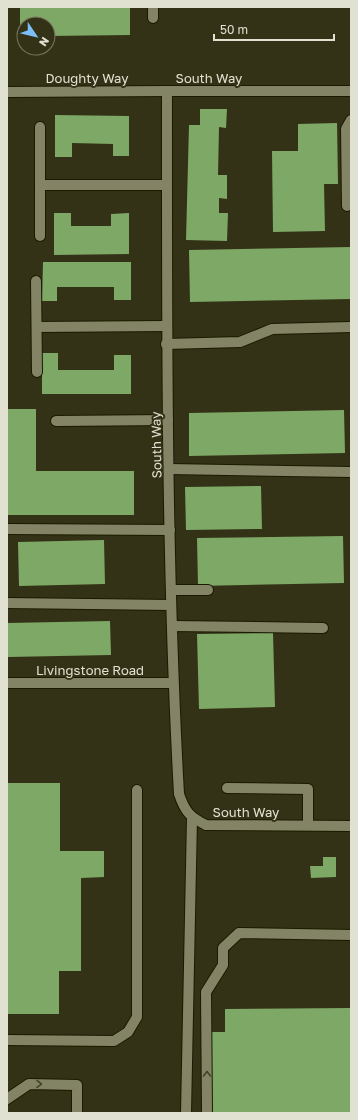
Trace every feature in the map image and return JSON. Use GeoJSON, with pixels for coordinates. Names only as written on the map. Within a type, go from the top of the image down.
{"type":"FeatureCollection","features":[{"type":"Feature","properties":{"kind":"street"},"geometry":{"type":"LineString","coordinates":[[153,7],[153,18]]}},
{"type":"Feature","properties":{"kind":"street","name":"South Way"},"geometry":{"type":"LineString","coordinates":[[351,91],[167,91],[166,326],[173,683],[179,794],[184,807],[192,818],[206,825],[351,826]]}},
{"type":"Feature","properties":{"kind":"street","name":"Doughty Way"},"geometry":{"type":"LineString","coordinates":[[7,92],[167,91]]}},
{"type":"Feature","properties":{"kind":"street"},"geometry":{"type":"LineString","coordinates":[[347,206],[346,128],[351,120]]}},
{"type":"Feature","properties":{"kind":"street"},"geometry":{"type":"LineString","coordinates":[[40,127],[40,236]]}},
{"type":"Feature","properties":{"kind":"street"},"geometry":{"type":"LineString","coordinates":[[40,185],[167,184]]}},
{"type":"Feature","properties":{"kind":"street"},"geometry":{"type":"LineString","coordinates":[[36,281],[37,372]]}},
{"type":"Feature","properties":{"kind":"street"},"geometry":{"type":"LineString","coordinates":[[37,327],[166,326]]}},
{"type":"Feature","properties":{"kind":"street"},"geometry":{"type":"LineString","coordinates":[[166,344],[240,342],[272,329],[351,327]]}},
{"type":"Feature","properties":{"kind":"street"},"geometry":{"type":"LineString","coordinates":[[56,421],[168,420]]}},
{"type":"Feature","properties":{"kind":"street"},"geometry":{"type":"LineString","coordinates":[[169,469],[351,472]]}},
{"type":"Feature","properties":{"kind":"street"},"geometry":{"type":"LineString","coordinates":[[7,529],[170,530]]}},
{"type":"Feature","properties":{"kind":"street"},"geometry":{"type":"LineString","coordinates":[[171,590],[208,590]]}},
{"type":"Feature","properties":{"kind":"street"},"geometry":{"type":"LineString","coordinates":[[7,603],[172,605]]}},
{"type":"Feature","properties":{"kind":"street"},"geometry":{"type":"LineString","coordinates":[[172,626],[323,628]]}},
{"type":"Feature","properties":{"kind":"street","name":"Livingstone Road"},"geometry":{"type":"LineString","coordinates":[[7,683],[173,683]]}},
{"type":"Feature","properties":{"kind":"street"},"geometry":{"type":"LineString","coordinates":[[227,788],[308,789],[308,825]]}},
{"type":"Feature","properties":{"kind":"street"},"geometry":{"type":"LineString","coordinates":[[7,1040],[114,1041],[128,1032],[137,1017],[137,790]]}},
{"type":"Feature","properties":{"kind":"street"},"geometry":{"type":"LineString","coordinates":[[186,1113],[192,818]]}},
{"type":"Feature","properties":{"kind":"street"},"geometry":{"type":"LineString","coordinates":[[207,1113],[206,992],[223,965],[223,948],[239,933],[351,935]]}},
{"type":"Feature","properties":{"kind":"street"},"geometry":{"type":"LineString","coordinates":[[7,1099],[29,1084],[77,1085],[76,1113]]}},
{"type":"Feature","properties":{"kind":"building"},"geometry":{"type":"Polygon","coordinates":[[[20,7],[130,7],[130,35],[56,36],[56,16],[20,16],[20,7]]]}},
{"type":"Feature","properties":{"kind":"building"},"geometry":{"type":"Polygon","coordinates":[[[200,109],[227,109],[226,128],[219,127],[218,175],[227,175],[227,199],[219,198],[219,213],[228,213],[227,241],[186,240],[189,125],[200,125],[200,109]]]}},
{"type":"Feature","properties":{"kind":"building"},"geometry":{"type":"Polygon","coordinates":[[[55,115],[129,116],[129,156],[113,156],[113,144],[72,143],[72,157],[55,157],[55,115]]]}},
{"type":"Feature","properties":{"kind":"building"},"geometry":{"type":"Polygon","coordinates":[[[337,123],[338,184],[324,184],[325,231],[273,232],[272,151],[298,151],[298,124],[337,123]]]}},
{"type":"Feature","properties":{"kind":"building"},"geometry":{"type":"Polygon","coordinates":[[[54,213],[71,213],[71,226],[111,226],[111,214],[129,213],[129,254],[54,255],[54,213]]]}},
{"type":"Feature","properties":{"kind":"building"},"geometry":{"type":"Polygon","coordinates":[[[351,247],[351,299],[190,302],[189,250],[351,247]]]}},
{"type":"Feature","properties":{"kind":"building"},"geometry":{"type":"Polygon","coordinates":[[[43,262],[131,262],[131,300],[114,300],[114,287],[57,287],[57,301],[42,301],[43,262]]]}},
{"type":"Feature","properties":{"kind":"building"},"geometry":{"type":"Polygon","coordinates":[[[42,353],[58,353],[58,370],[114,370],[114,355],[131,355],[131,394],[42,394],[42,353]]]}},
{"type":"Feature","properties":{"kind":"building"},"geometry":{"type":"Polygon","coordinates":[[[7,409],[36,409],[36,471],[134,471],[134,515],[7,515],[7,409]]]}},
{"type":"Feature","properties":{"kind":"building"},"geometry":{"type":"Polygon","coordinates":[[[344,410],[345,453],[189,456],[189,413],[344,410]]]}},
{"type":"Feature","properties":{"kind":"building"},"geometry":{"type":"Polygon","coordinates":[[[261,486],[262,529],[186,530],[185,487],[261,486]]]}},
{"type":"Feature","properties":{"kind":"building"},"geometry":{"type":"Polygon","coordinates":[[[343,536],[344,583],[198,586],[197,538],[343,536]]]}},
{"type":"Feature","properties":{"kind":"building"},"geometry":{"type":"Polygon","coordinates":[[[104,540],[105,584],[19,586],[18,542],[104,540]]]}},
{"type":"Feature","properties":{"kind":"building"},"geometry":{"type":"Polygon","coordinates":[[[110,621],[111,655],[8,657],[7,623],[110,621]]]}},
{"type":"Feature","properties":{"kind":"building"},"geometry":{"type":"Polygon","coordinates":[[[273,633],[275,707],[199,709],[197,634],[273,633]]]}},
{"type":"Feature","properties":{"kind":"building"},"geometry":{"type":"Polygon","coordinates":[[[7,783],[60,783],[60,851],[104,851],[104,877],[81,878],[81,971],[59,971],[59,1014],[7,1014],[7,783]]]}},
{"type":"Feature","properties":{"kind":"building"},"geometry":{"type":"Polygon","coordinates":[[[323,857],[336,857],[336,877],[311,878],[310,866],[323,866],[323,857]]]}},
{"type":"Feature","properties":{"kind":"building"},"geometry":{"type":"Polygon","coordinates":[[[351,1008],[351,1113],[212,1113],[212,1032],[225,1032],[225,1009],[351,1008]]]}}]}
